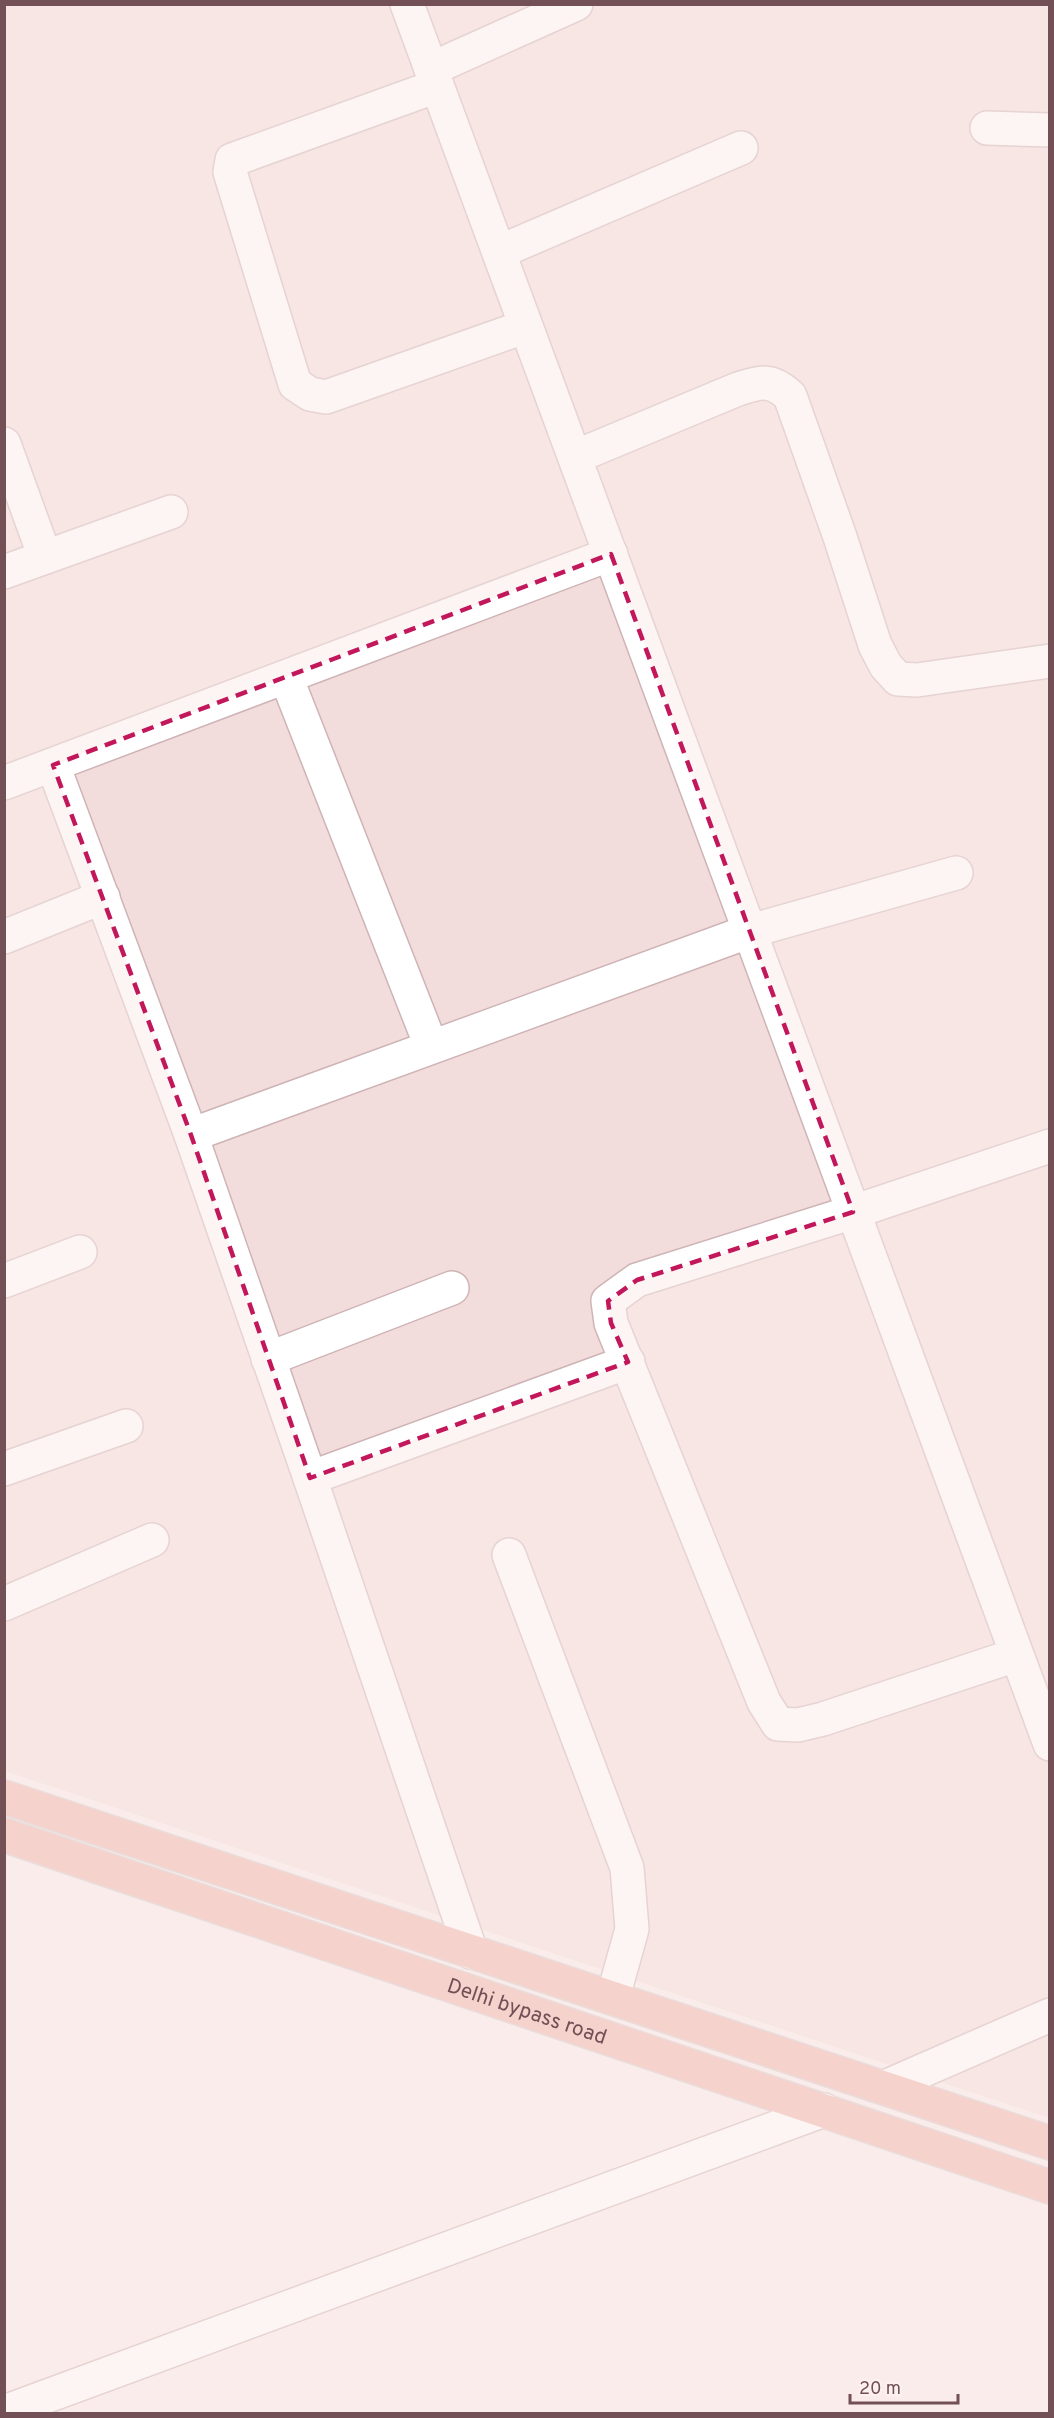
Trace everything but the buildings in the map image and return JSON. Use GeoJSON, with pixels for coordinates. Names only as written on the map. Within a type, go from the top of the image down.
{"type":"FeatureCollection","features":[{"type":"Feature","properties":{"kind":"main road","name":"Delhi bypass road"},"geometry":{"type":"LineString","coordinates":[[4,1797],[1050,2143]]}},
{"type":"Feature","properties":{"kind":"main road","name":"Delhi bypass road"},"geometry":{"type":"LineString","coordinates":[[4,1835],[1050,2187]]}},
{"type":"Feature","properties":{"kind":"street"},"geometry":{"type":"LineString","coordinates":[[407,4],[499,252],[524,327],[611,554],[1050,1744]]}},
{"type":"Feature","properties":{"kind":"street"},"geometry":{"type":"LineString","coordinates":[[524,327],[326,397],[310,394],[295,384],[230,172],[232,160],[434,78],[576,4]]}},
{"type":"Feature","properties":{"kind":"street"},"geometry":{"type":"LineString","coordinates":[[987,128],[1050,130]]}},
{"type":"Feature","properties":{"kind":"street"},"geometry":{"type":"LineString","coordinates":[[499,252],[741,148]]}},
{"type":"Feature","properties":{"kind":"street"},"geometry":{"type":"LineString","coordinates":[[575,458],[738,389],[760,383],[778,385],[790,396],[875,645],[886,666],[898,679],[917,680],[1050,661]]}},
{"type":"Feature","properties":{"kind":"street"},"geometry":{"type":"LineString","coordinates":[[4,444],[45,557]]}},
{"type":"Feature","properties":{"kind":"street"},"geometry":{"type":"LineString","coordinates":[[4,572],[171,512]]}},
{"type":"Feature","properties":{"kind":"street"},"geometry":{"type":"LineString","coordinates":[[4,783],[611,554]]}},
{"type":"Feature","properties":{"kind":"street"},"geometry":{"type":"LineString","coordinates":[[286,677],[432,1046]]}},
{"type":"Feature","properties":{"kind":"street"},"geometry":{"type":"LineString","coordinates":[[53,765],[191,1135],[471,1952]]}},
{"type":"Feature","properties":{"kind":"street"},"geometry":{"type":"LineString","coordinates":[[191,1135],[750,931],[956,873]]}},
{"type":"Feature","properties":{"kind":"street"},"geometry":{"type":"LineString","coordinates":[[4,937],[103,897]]}},
{"type":"Feature","properties":{"kind":"street"},"geometry":{"type":"LineString","coordinates":[[1016,1654],[823,1719],[798,1725],[778,1724],[764,1702],[611,1323],[608,1301],[637,1280],[853,1212],[1050,1146]]}},
{"type":"Feature","properties":{"kind":"street"},"geometry":{"type":"LineString","coordinates":[[4,1281],[80,1252]]}},
{"type":"Feature","properties":{"kind":"street"},"geometry":{"type":"LineString","coordinates":[[268,1359],[452,1288]]}},
{"type":"Feature","properties":{"kind":"street"},"geometry":{"type":"LineString","coordinates":[[310,1478],[628,1362]]}},
{"type":"Feature","properties":{"kind":"street"},"geometry":{"type":"LineString","coordinates":[[4,1470],[126,1426]]}},
{"type":"Feature","properties":{"kind":"street"},"geometry":{"type":"LineString","coordinates":[[4,1604],[152,1540]]}},
{"type":"Feature","properties":{"kind":"street"},"geometry":{"type":"LineString","coordinates":[[509,1555],[627,1868],[632,1929],[613,1997]]}},
{"type":"Feature","properties":{"kind":"street"},"geometry":{"type":"LineString","coordinates":[[885,2087],[1050,2015]]}},
{"type":"Feature","properties":{"kind":"street"},"geometry":{"type":"LineString","coordinates":[[4,2412],[824,2110]]}},
{"type":"Feature","properties":{"kind":"highlighted area"},"geometry":{"type":"Polygon","coordinates":[[[611,554],[853,1212],[637,1280],[608,1301],[611,1323],[628,1362],[310,1478],[191,1135],[53,765],[611,554]]]}},
{"type":"Feature","properties":{"kind":"shaded area"},"geometry":{"type":"Polygon","coordinates":[[[5,5],[1049,5],[1049,2118],[5,1771],[5,5]]]}}]}
